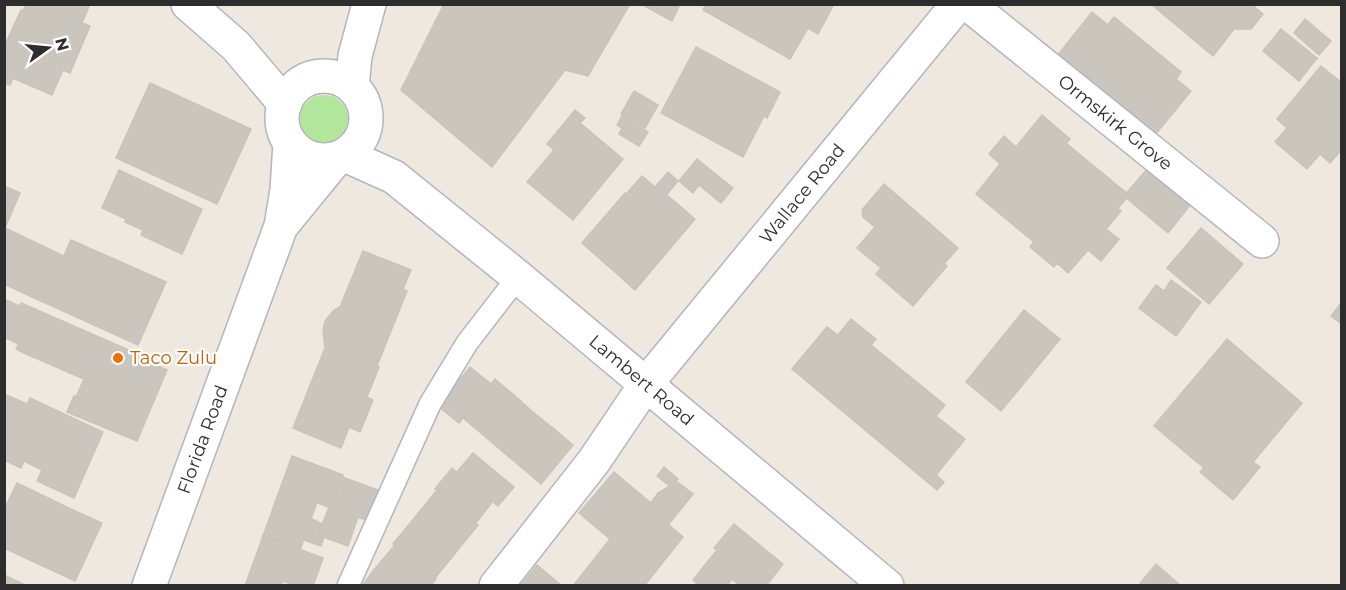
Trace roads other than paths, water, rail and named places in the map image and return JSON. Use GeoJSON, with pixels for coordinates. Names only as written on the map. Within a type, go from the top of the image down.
{"type":"FeatureCollection","features":[{"type":"Feature","properties":{"kind":"street"},"geometry":{"type":"LineString","coordinates":[[188,4],[236,46],[285,104]]}},
{"type":"Feature","properties":{"kind":"street","name":"Wallace Road"},"geometry":{"type":"LineString","coordinates":[[496,585],[594,461],[646,384],[957,4]]}},
{"type":"Feature","properties":{"kind":"street","name":"Ormskirk Grove"},"geometry":{"type":"LineString","coordinates":[[968,4],[1262,241]]}},
{"type":"Feature","properties":{"kind":"street"},"geometry":{"type":"LineString","coordinates":[[236,46],[316,77],[334,77],[352,86],[359,93],[366,112],[348,149],[315,159],[306,156],[290,143],[283,124],[285,104],[296,87],[316,77],[367,9]]}},
{"type":"Feature","properties":{"kind":"street"},"geometry":{"type":"LineString","coordinates":[[352,86],[355,56],[367,9]]}},
{"type":"Feature","properties":{"kind":"street","name":"Florida Road"},"geometry":{"type":"LineString","coordinates":[[148,585],[281,226],[287,190],[290,143]]}},
{"type":"Feature","properties":{"kind":"street","name":"Lambert Road"},"geometry":{"type":"LineString","coordinates":[[348,149],[394,177],[518,277],[887,585]]}},
{"type":"Feature","properties":{"kind":"street","name":"Florida Road"},"geometry":{"type":"LineString","coordinates":[[281,226],[348,149]]}},
{"type":"Feature","properties":{"kind":"lane"},"geometry":{"type":"LineString","coordinates":[[348,585],[430,404],[467,343],[518,277]]}},
{"type":"Feature","properties":{"kind":"place","name":"Taco Zulu"},"geometry":{"type":"Point","coordinates":[118,358]}}]}
